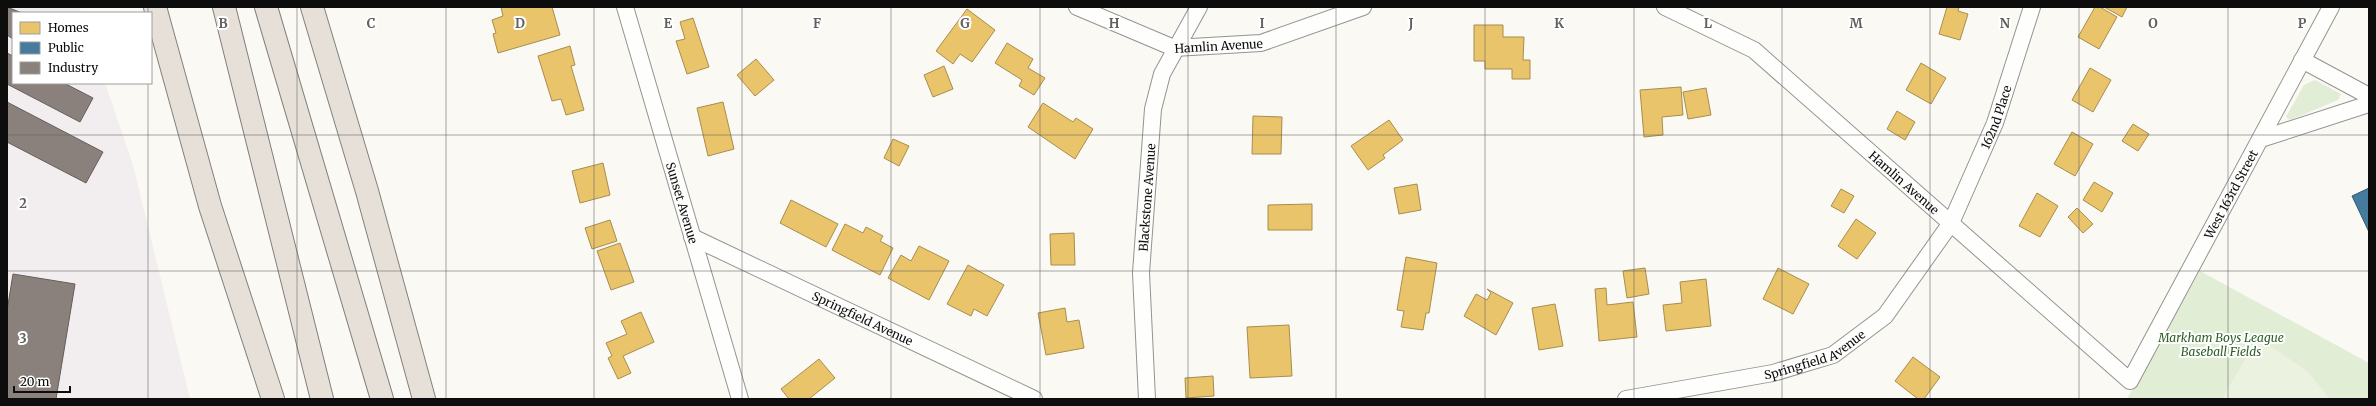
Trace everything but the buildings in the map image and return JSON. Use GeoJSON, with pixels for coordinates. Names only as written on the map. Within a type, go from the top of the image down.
{"type":"FeatureCollection","features":[{"type":"Feature","properties":{"kind":"highway"},"geometry":{"type":"LineString","coordinates":[[155,7],[210,206],[273,399]]}},
{"type":"Feature","properties":{"kind":"highway"},"geometry":{"type":"LineString","coordinates":[[224,7],[322,399]]}},
{"type":"Feature","properties":{"kind":"highway"},"geometry":{"type":"LineString","coordinates":[[266,7],[382,399]]}},
{"type":"Feature","properties":{"kind":"highway"},"geometry":{"type":"LineString","coordinates":[[312,7],[368,191],[424,399]]}},
{"type":"Feature","properties":{"kind":"highway"},"geometry":{"type":"LineString","coordinates":[[152,33],[187,122]]}},
{"type":"Feature","properties":{"kind":"street","name":"Sunset Avenue"},"geometry":{"type":"LineString","coordinates":[[625,7],[740,399]]}},
{"type":"Feature","properties":{"kind":"street","name":"Hamlin Avenue"},"geometry":{"type":"LineString","coordinates":[[1077,7],[1174,48],[1261,42],[1363,7]]}},
{"type":"Feature","properties":{"kind":"street","name":"Blackstone Avenue"},"geometry":{"type":"LineString","coordinates":[[1147,399],[1141,273],[1153,109],[1162,74],[1174,48],[1198,7]]}},
{"type":"Feature","properties":{"kind":"street","name":"Hamlin Avenue"},"geometry":{"type":"LineString","coordinates":[[1665,7],[1754,50],[2130,381]]}},
{"type":"Feature","properties":{"kind":"street","name":"162nd Place"},"geometry":{"type":"LineString","coordinates":[[1950,223],[1995,123],[2032,7]]}},
{"type":"Feature","properties":{"kind":"street","name":"West 163rd Street"},"geometry":{"type":"LineString","coordinates":[[2130,381],[2331,7]]}},
{"type":"Feature","properties":{"kind":"street"},"geometry":{"type":"LineString","coordinates":[[2302,60],[2369,96]]}},
{"type":"Feature","properties":{"kind":"street"},"geometry":{"type":"LineString","coordinates":[[2261,139],[2369,104]]}},
{"type":"Feature","properties":{"kind":"street","name":"Springfield Avenue"},"geometry":{"type":"LineString","coordinates":[[1634,399],[1773,373],[1833,355],[1885,316],[1950,223]]}},
{"type":"Feature","properties":{"kind":"street","name":"Springfield Avenue"},"geometry":{"type":"LineString","coordinates":[[692,237],[1034,399]]}},
{"type":"Feature","properties":{"kind":"shaded area"},"geometry":{"type":"Polygon","coordinates":[[[7,7],[79,7],[81,12],[12,12],[12,84],[105,84],[133,165],[190,399],[7,399],[7,7]]]}},
{"type":"Feature","properties":{"kind":"green space"},"geometry":{"type":"Polygon","coordinates":[[[2315,80],[2341,94],[2338,100],[2290,120],[2286,117],[2304,85],[2315,80]]]}},
{"type":"Feature","properties":{"kind":"green space","name":"Markham Boys League Baseball Fields"},"geometry":{"type":"Polygon","coordinates":[[[2200,271],[2369,363],[2369,399],[2127,399],[2200,271]]]}},
{"type":"Feature","properties":{"kind":"green space"},"geometry":{"type":"Polygon","coordinates":[[[2257,339],[2281,353],[2308,372],[2330,399],[2222,399],[2257,339]]]}}]}
